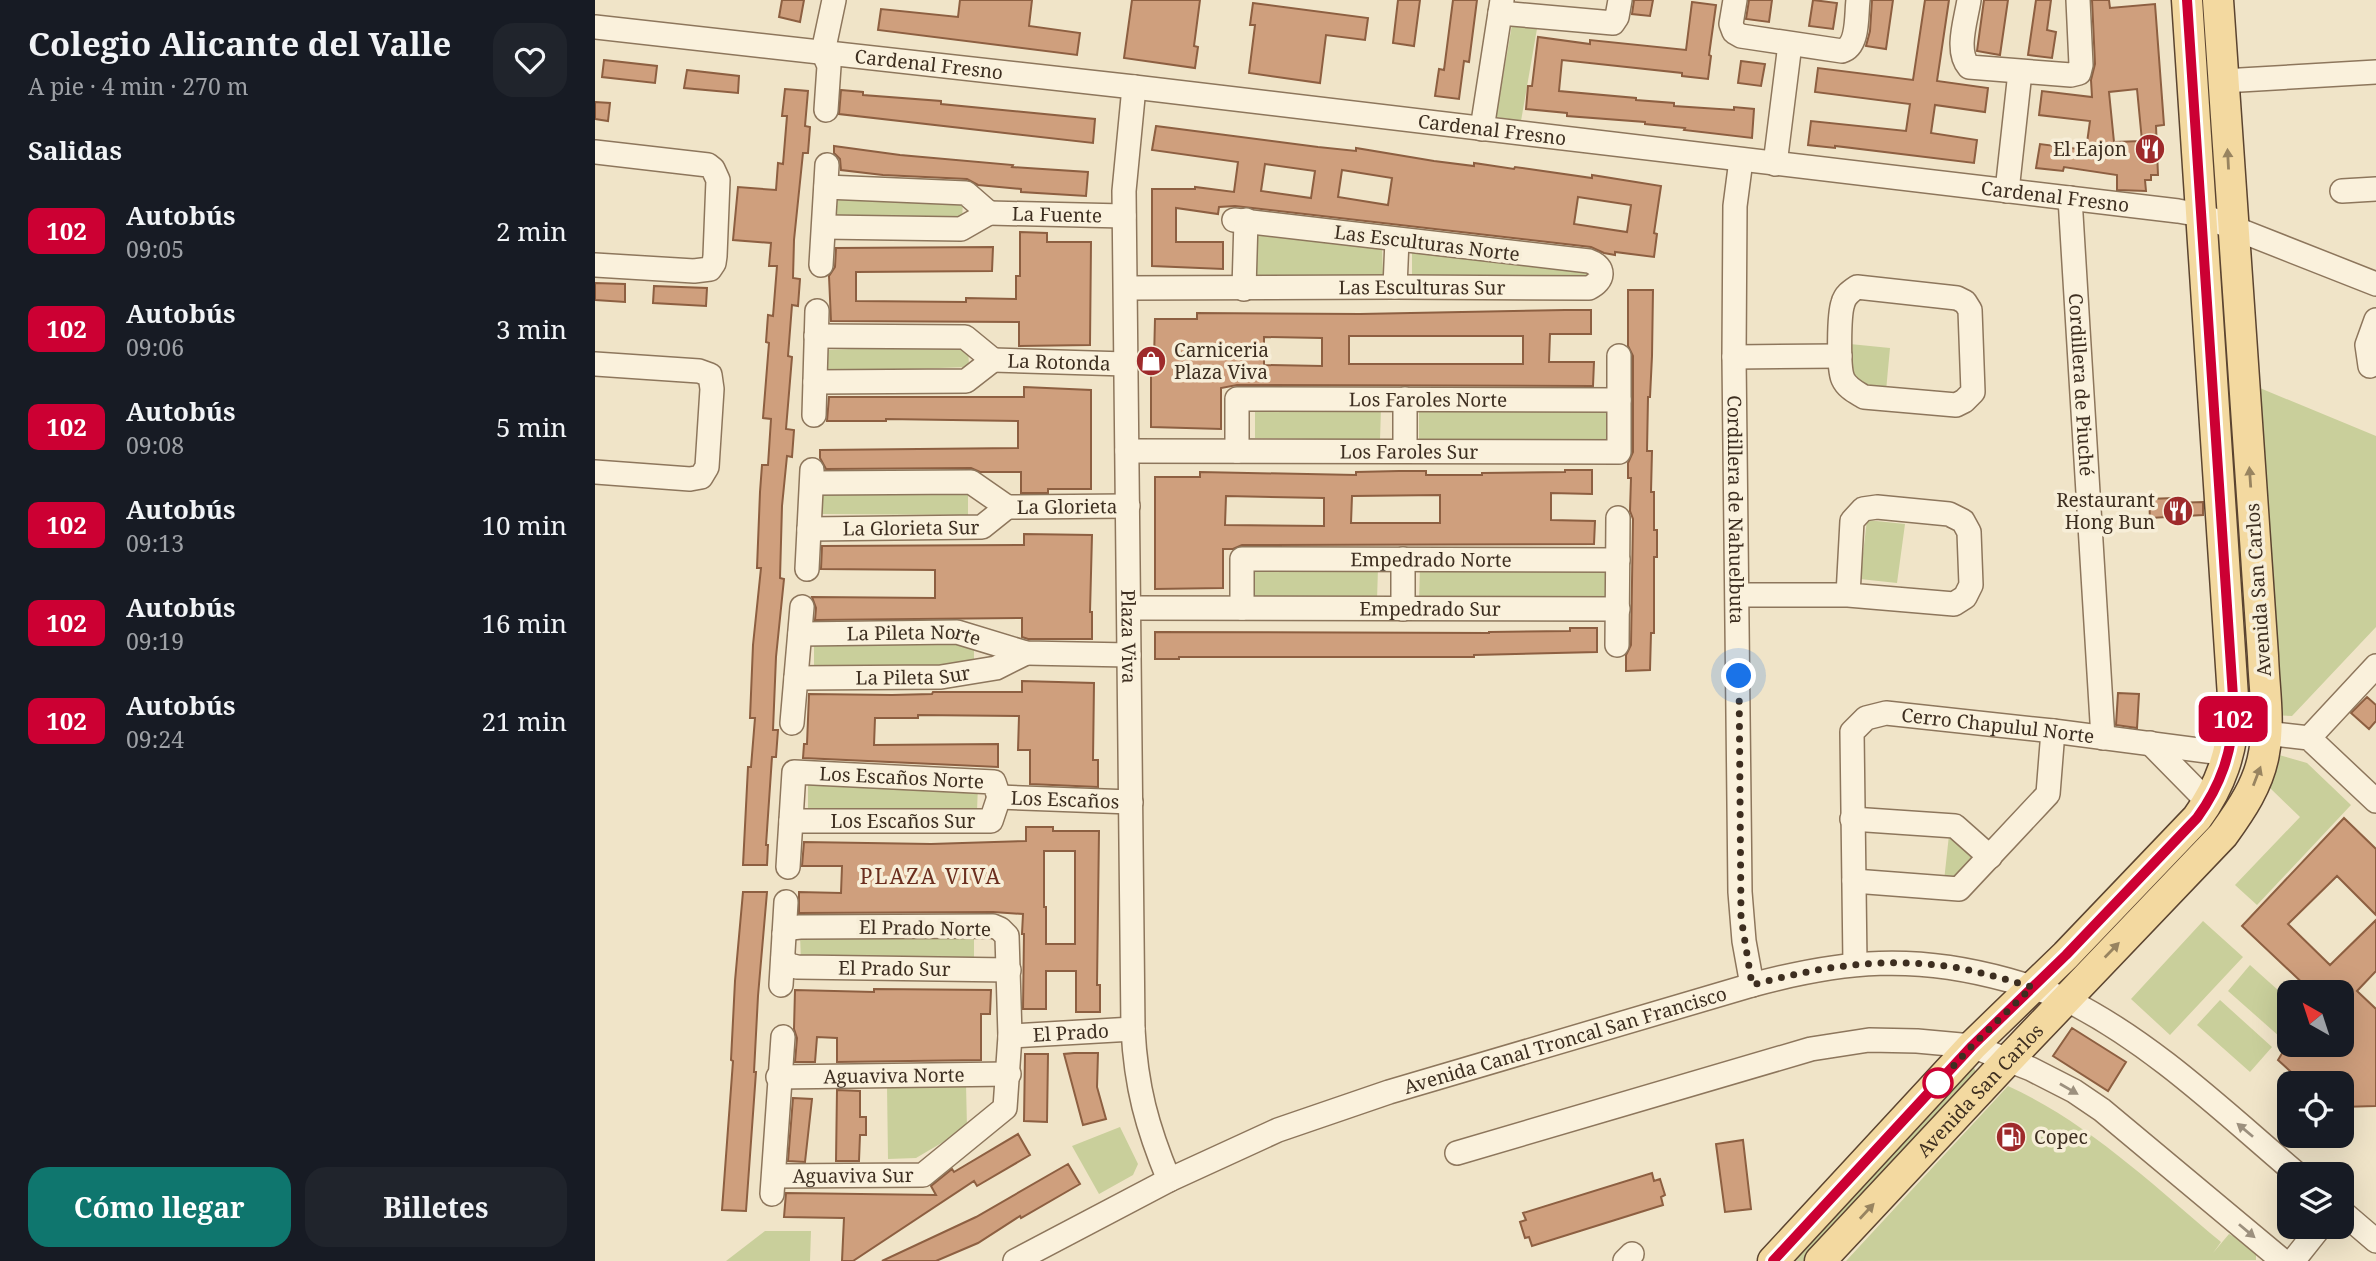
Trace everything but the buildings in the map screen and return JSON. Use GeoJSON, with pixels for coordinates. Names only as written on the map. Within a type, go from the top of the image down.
{"type":"FeatureCollection","features":[{"type":"Feature","properties":{"kind":"main road","name":"Avenida San Carlos"},"geometry":{"type":"LineString","coordinates":[[1773,1261],[1972,1046],[2066,955],[2197,818],[2221,779],[2229,754],[2234,712],[2187,0]]}},
{"type":"Feature","properties":{"kind":"main road","name":"Avenida San Carlos"},"geometry":{"type":"LineString","coordinates":[[1820,1261],[2223,835],[2241,810],[2259,774],[2266,733],[2263,656],[2218,0]]}},
{"type":"Feature","properties":{"kind":"street"},"geometry":{"type":"LineString","coordinates":[[826,110],[829,66],[823,52],[834,0]]}},
{"type":"Feature","properties":{"kind":"street"},"geometry":{"type":"LineString","coordinates":[[1482,129],[1501,6],[1613,23],[1620,0]]}},
{"type":"Feature","properties":{"kind":"street"},"geometry":{"type":"LineString","coordinates":[[1735,0],[1731,24],[1734,32],[1741,36],[1842,51],[1849,49],[1853,43],[1858,0]]}},
{"type":"Feature","properties":{"kind":"street"},"geometry":{"type":"LineString","coordinates":[[1969,0],[1962,50],[1964,61],[1969,67],[2071,75],[2079,73],[2081,65],[2078,0]]}},
{"type":"Feature","properties":{"kind":"street","name":"Cardenal Fresno"},"geometry":{"type":"LineString","coordinates":[[595,27],[1134,87],[2201,215],[2376,284]]}},
{"type":"Feature","properties":{"kind":"street"},"geometry":{"type":"LineString","coordinates":[[1775,163],[1790,44]]}},
{"type":"Feature","properties":{"kind":"street"},"geometry":{"type":"LineString","coordinates":[[2007,191],[2020,72]]}},
{"type":"Feature","properties":{"kind":"street"},"geometry":{"type":"LineString","coordinates":[[2223,81],[2376,72]]}},
{"type":"Feature","properties":{"kind":"street","name":"Plaza Viva"},"geometry":{"type":"LineString","coordinates":[[1134,87],[1126,168],[1125,216],[1133,1029],[1144,1111],[1150,1134],[1169,1180]]}},
{"type":"Feature","properties":{"kind":"street"},"geometry":{"type":"LineString","coordinates":[[595,152],[708,165],[718,180],[715,256],[710,269],[694,271],[595,265]]}},
{"type":"Feature","properties":{"kind":"street","name":"Cordillera de Nahuelbuta"},"geometry":{"type":"LineString","coordinates":[[1741,160],[1735,206],[1734,358],[1741,917],[1752,985]]}},
{"type":"Feature","properties":{"kind":"street"},"geometry":{"type":"LineString","coordinates":[[821,265],[827,176],[966,193],[989,213],[961,229],[824,227]]}},
{"type":"Feature","properties":{"kind":"street"},"geometry":{"type":"LineString","coordinates":[[2342,191],[2376,189]]}},
{"type":"Feature","properties":{"kind":"street","name":"Cordillera de Piuché"},"geometry":{"type":"LineString","coordinates":[[2070,198],[2103,738]]}},
{"type":"Feature","properties":{"kind":"street","name":"La Fuente"},"geometry":{"type":"LineString","coordinates":[[989,213],[1125,216]]}},
{"type":"Feature","properties":{"kind":"street","name":"Las Esculturas Norte"},"geometry":{"type":"LineString","coordinates":[[1244,289],[1240,220],[1589,261],[1598,264],[1602,270],[1602,278],[1598,284]]}},
{"type":"Feature","properties":{"kind":"street"},"geometry":{"type":"LineString","coordinates":[[1395,286],[1397,240]]}},
{"type":"Feature","properties":{"kind":"street","name":"Las Esculturas Sur"},"geometry":{"type":"LineString","coordinates":[[1126,288],[1589,288],[1598,284]]}},
{"type":"Feature","properties":{"kind":"street"},"geometry":{"type":"LineString","coordinates":[[1857,287],[1957,298],[1965,302],[1970,310],[1973,392],[1956,405],[1864,397],[1852,390],[1843,380],[1840,356],[1842,303],[1857,287]]}},
{"type":"Feature","properties":{"kind":"street"},"geometry":{"type":"LineString","coordinates":[[814,415],[817,311]]}},
{"type":"Feature","properties":{"kind":"street"},"geometry":{"type":"LineString","coordinates":[[2370,366],[2367,345],[2376,320]]}},
{"type":"Feature","properties":{"kind":"street"},"geometry":{"type":"LineString","coordinates":[[815,382],[966,381],[993,360],[965,337],[816,336]]}},
{"type":"Feature","properties":{"kind":"street"},"geometry":{"type":"LineString","coordinates":[[1619,356],[1619,400]]}},
{"type":"Feature","properties":{"kind":"street"},"geometry":{"type":"LineString","coordinates":[[1734,358],[1840,356]]}},
{"type":"Feature","properties":{"kind":"street","name":"La Rotonda"},"geometry":{"type":"LineString","coordinates":[[993,360],[1126,364]]}},
{"type":"Feature","properties":{"kind":"street"},"geometry":{"type":"LineString","coordinates":[[595,364],[699,371],[710,376],[712,389],[708,467],[701,477],[689,479],[595,472]]}},
{"type":"Feature","properties":{"kind":"street","name":"Los Faroles Norte"},"geometry":{"type":"LineString","coordinates":[[1237,452],[1237,399],[1619,400]]}},
{"type":"Feature","properties":{"kind":"street"},"geometry":{"type":"LineString","coordinates":[[1405,399],[1405,451]]}},
{"type":"Feature","properties":{"kind":"street","name":"Los Faroles Sur"},"geometry":{"type":"LineString","coordinates":[[1127,451],[1619,452],[1619,400]]}},
{"type":"Feature","properties":{"kind":"street"},"geometry":{"type":"LineString","coordinates":[[807,569],[812,476],[971,482],[1007,507]]}},
{"type":"Feature","properties":{"kind":"street","name":"La Glorieta"},"geometry":{"type":"LineString","coordinates":[[1007,507],[1128,506]]}},
{"type":"Feature","properties":{"kind":"street","name":"La Glorieta Sur"},"geometry":{"type":"LineString","coordinates":[[809,529],[982,527],[1007,507]]}},
{"type":"Feature","properties":{"kind":"street"},"geometry":{"type":"LineString","coordinates":[[1738,595],[1848,595],[1954,604],[1965,597],[1971,585],[1969,532],[1963,521],[1949,514],[1877,507],[1863,509],[1852,521],[1848,595]]}},
{"type":"Feature","properties":{"kind":"street"},"geometry":{"type":"LineString","coordinates":[[1617,645],[1618,518]]}},
{"type":"Feature","properties":{"kind":"street","name":"Empedrado Norte"},"geometry":{"type":"LineString","coordinates":[[1242,608],[1243,559],[1618,560]]}},
{"type":"Feature","properties":{"kind":"street"},"geometry":{"type":"LineString","coordinates":[[1403,559],[1403,609]]}},
{"type":"Feature","properties":{"kind":"street"},"geometry":{"type":"LineString","coordinates":[[793,723],[802,607]]}},
{"type":"Feature","properties":{"kind":"street","name":"Empedrado Sur"},"geometry":{"type":"LineString","coordinates":[[1129,608],[1618,609]]}},
{"type":"Feature","properties":{"kind":"street","name":"La Pileta Norte"},"geometry":{"type":"LineString","coordinates":[[800,634],[957,632],[1026,653]]}},
{"type":"Feature","properties":{"kind":"street"},"geometry":{"type":"LineString","coordinates":[[1026,653],[1129,655]]}},
{"type":"Feature","properties":{"kind":"street","name":"La Pileta Sur"},"geometry":{"type":"LineString","coordinates":[[796,678],[941,677],[996,668],[1026,653]]}},
{"type":"Feature","properties":{"kind":"street"},"geometry":{"type":"LineString","coordinates":[[2309,738],[2376,666]]}},
{"type":"Feature","properties":{"kind":"street","name":"Cerro Chapulul Norte"},"geometry":{"type":"LineString","coordinates":[[1852,819],[1852,732],[1866,718],[1887,713],[2229,754]]}},
{"type":"Feature","properties":{"kind":"street"},"geometry":{"type":"LineString","coordinates":[[1854,881],[1959,889],[2049,793],[2053,731]]}},
{"type":"Feature","properties":{"kind":"street"},"geometry":{"type":"LineString","coordinates":[[2266,733],[2309,738],[2376,801]]}},
{"type":"Feature","properties":{"kind":"street"},"geometry":{"type":"LineString","coordinates":[[2150,743],[2209,802]]}},
{"type":"Feature","properties":{"kind":"street","name":"Los Escaños Norte"},"geometry":{"type":"LineString","coordinates":[[790,821],[794,772],[995,782],[999,797]]}},
{"type":"Feature","properties":{"kind":"street","name":"Los Escaños"},"geometry":{"type":"LineString","coordinates":[[999,797],[1131,802]]}},
{"type":"Feature","properties":{"kind":"street","name":"Los Escaños Sur"},"geometry":{"type":"LineString","coordinates":[[790,821],[991,821],[999,797]]}},
{"type":"Feature","properties":{"kind":"street"},"geometry":{"type":"LineString","coordinates":[[1855,964],[1852,819],[1955,826],[1990,857]]}},
{"type":"Feature","properties":{"kind":"street"},"geometry":{"type":"LineString","coordinates":[[788,867],[790,821]]}},
{"type":"Feature","properties":{"kind":"street"},"geometry":{"type":"LineString","coordinates":[[781,985],[786,902]]}},
{"type":"Feature","properties":{"kind":"street","name":"El Prado Norte"},"geometry":{"type":"LineString","coordinates":[[784,934],[791,928],[800,927],[992,926],[1000,929],[1007,936],[1010,1036]]}},
{"type":"Feature","properties":{"kind":"street","name":"El Prado Sur"},"geometry":{"type":"LineString","coordinates":[[783,958],[789,965],[797,967],[1009,970]]}},
{"type":"Feature","properties":{"kind":"street","name":"Avenida Canal Troncal San Francisco"},"geometry":{"type":"LineString","coordinates":[[1015,1261],[1169,1180],[1245,1144],[1333,1110],[1752,985],[1806,971],[1855,964],[1908,962],[1934,965],[1985,974],[2065,999],[2124,1033],[2156,1056],[2283,1162]]}},
{"type":"Feature","properties":{"kind":"street","name":"El Prado"},"geometry":{"type":"LineString","coordinates":[[1010,1036],[1133,1029]]}},
{"type":"Feature","properties":{"kind":"street","name":"Aguaviva Sur"},"geometry":{"type":"LineString","coordinates":[[778,1077],[773,1185],[923,1175],[1005,1108],[1010,1036]]}},
{"type":"Feature","properties":{"kind":"street"},"geometry":{"type":"LineString","coordinates":[[778,1077],[783,1037]]}},
{"type":"Feature","properties":{"kind":"street"},"geometry":{"type":"LineString","coordinates":[[1457,1153],[1811,1049],[1846,1043],[1893,1040],[1972,1046],[2053,1080],[2102,1110],[2283,1261]]}},
{"type":"Feature","properties":{"kind":"street","name":"Aguaviva Norte"},"geometry":{"type":"LineString","coordinates":[[778,1077],[1009,1074]]}},
{"type":"Feature","properties":{"kind":"street"},"geometry":{"type":"LineString","coordinates":[[2354,1223],[2376,1241]]}},
{"type":"Feature","properties":{"kind":"street"},"geometry":{"type":"LineString","coordinates":[[2293,1261],[2311,1239]]}},
{"type":"Feature","properties":{"kind":"green space"},"geometry":{"type":"Polygon","coordinates":[[[1513,19],[1538,23],[1521,121],[1496,117],[1513,19]]]}},
{"type":"Feature","properties":{"kind":"green space"},"geometry":{"type":"Polygon","coordinates":[[[829,192],[963,198],[962,223],[828,217],[829,192]]]}},
{"type":"Feature","properties":{"kind":"green space"},"geometry":{"type":"Polygon","coordinates":[[[1255,230],[1382,245],[1383,275],[1253,276],[1255,230]]]}},
{"type":"Feature","properties":{"kind":"green space"},"geometry":{"type":"Polygon","coordinates":[[[1412,250],[1588,272],[1588,279],[1412,276],[1412,250]]]}},
{"type":"Feature","properties":{"kind":"green space"},"geometry":{"type":"Polygon","coordinates":[[[1850,344],[1890,348],[1886,391],[1846,387],[1850,344]]]}},
{"type":"Feature","properties":{"kind":"green space"},"geometry":{"type":"Polygon","coordinates":[[[968,345],[969,367],[822,372],[822,350],[968,345]]]}},
{"type":"Feature","properties":{"kind":"green space"},"geometry":{"type":"Polygon","coordinates":[[[2255,386],[2376,436],[2376,627],[2292,716],[2271,715],[2255,386]]]}},
{"type":"Feature","properties":{"kind":"green space"},"geometry":{"type":"Polygon","coordinates":[[[1255,406],[1381,408],[1380,440],[1255,438],[1255,406]]]}},
{"type":"Feature","properties":{"kind":"green space"},"geometry":{"type":"Polygon","coordinates":[[[1419,406],[1608,407],[1608,443],[1419,442],[1419,406]]]}},
{"type":"Feature","properties":{"kind":"green space"},"geometry":{"type":"Polygon","coordinates":[[[821,491],[968,492],[968,515],[821,514],[821,491]]]}},
{"type":"Feature","properties":{"kind":"green space"},"geometry":{"type":"Polygon","coordinates":[[[1867,520],[1905,524],[1897,583],[1860,579],[1867,520]]]}},
{"type":"Feature","properties":{"kind":"green space"},"geometry":{"type":"Polygon","coordinates":[[[1252,566],[1378,568],[1377,600],[1251,598],[1252,566]]]}},
{"type":"Feature","properties":{"kind":"green space"},"geometry":{"type":"Polygon","coordinates":[[[1420,566],[1608,567],[1608,603],[1419,602],[1420,566]]]}},
{"type":"Feature","properties":{"kind":"green space"},"geometry":{"type":"Polygon","coordinates":[[[814,641],[974,641],[974,667],[814,667],[814,641]]]}},
{"type":"Feature","properties":{"kind":"green space"},"geometry":{"type":"Polygon","coordinates":[[[2279,755],[2307,763],[2351,805],[2257,905],[2235,885],[2300,817],[2270,788],[2279,755]]]}},
{"type":"Feature","properties":{"kind":"green space"},"geometry":{"type":"Polygon","coordinates":[[[808,783],[978,785],[977,811],[808,809],[808,783]]]}},
{"type":"Feature","properties":{"kind":"green space"},"geometry":{"type":"Polygon","coordinates":[[[1949,835],[1980,859],[1958,882],[1944,881],[1949,835]]]}},
{"type":"Feature","properties":{"kind":"green space"},"geometry":{"type":"Polygon","coordinates":[[[2203,921],[2243,957],[2170,1035],[2131,999],[2203,921]]]}},
{"type":"Feature","properties":{"kind":"green space"},"geometry":{"type":"Polygon","coordinates":[[[974,934],[974,961],[801,962],[800,935],[974,934]]]}},
{"type":"Feature","properties":{"kind":"green space"},"geometry":{"type":"Polygon","coordinates":[[[2250,965],[2277,989],[2277,1034],[2228,991],[2250,965]]]}},
{"type":"Feature","properties":{"kind":"green space"},"geometry":{"type":"Polygon","coordinates":[[[2220,1000],[2272,1047],[2250,1072],[2197,1025],[2220,1000]]]}},
{"type":"Feature","properties":{"kind":"green space"},"geometry":{"type":"Polygon","coordinates":[[[1972,1062],[1976,1073],[1971,1082],[1805,1261],[1786,1261],[1972,1062]]]}},
{"type":"Feature","properties":{"kind":"green space"},"geometry":{"type":"Polygon","coordinates":[[[966,1084],[967,1128],[916,1158],[888,1159],[887,1086],[966,1084]]]}},
{"type":"Feature","properties":{"kind":"green space"},"geometry":{"type":"Polygon","coordinates":[[[2008,1086],[2066,1118],[2145,1177],[2221,1242],[2213,1253],[2229,1234],[2252,1246],[2256,1260],[1846,1261],[2008,1086]]]}},
{"type":"Feature","properties":{"kind":"green space"},"geometry":{"type":"Polygon","coordinates":[[[1120,1127],[1138,1164],[1133,1175],[1099,1194],[1072,1146],[1120,1127]]]}},
{"type":"Feature","properties":{"kind":"green space"},"geometry":{"type":"Polygon","coordinates":[[[765,1231],[811,1231],[810,1261],[726,1261],[765,1231]]]}},
{"type":"Feature","properties":{"kind":"bus line","name":"102"},"geometry":{"type":"LineString","coordinates":[[1773,1261],[1972,1046],[2066,955],[2197,818],[2209,802],[2224,771],[2233,733],[2234,712],[2187,0]]}},
{"type":"Feature","properties":{"kind":"place","name":"El Eajon"},"geometry":{"type":"Point","coordinates":[2150,149]}},
{"type":"Feature","properties":{"kind":"place","name":"Carniceria Plaza Viva"},"geometry":{"type":"Point","coordinates":[1151,361]}},
{"type":"Feature","properties":{"kind":"place","name":"Restaurant Hong Bun"},"geometry":{"type":"Point","coordinates":[2178,511]}},
{"type":"Feature","properties":{"kind":"place","name":"Copec"},"geometry":{"type":"Point","coordinates":[2011,1137]}},
{"type":"Feature","properties":{"kind":"district","name":"PLAZA VIVA"},"geometry":{"type":"Point","coordinates":[931,877]}},
{"type":"Feature","properties":{"kind":"route"},"geometry":{"type":"LineString","coordinates":[[1739,676],[1741,917],[1752,985],[1831,967],[1908,962],[1960,968],[2032,987],[1935,1086],[1938,1083]]}}]}
